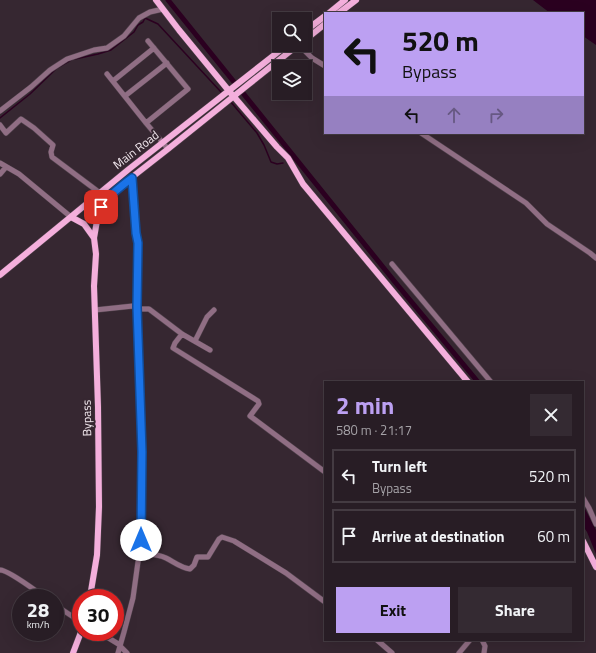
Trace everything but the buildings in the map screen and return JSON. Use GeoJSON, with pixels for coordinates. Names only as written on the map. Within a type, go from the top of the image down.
{"type":"FeatureCollection","features":[{"type":"Feature","properties":{"kind":"main road"},"geometry":{"type":"LineString","coordinates":[[156,0],[179,30],[277,147],[288,158],[303,184],[467,381]]}},
{"type":"Feature","properties":{"kind":"main road"},"geometry":{"type":"LineString","coordinates":[[330,12],[345,0]]}},
{"type":"Feature","properties":{"kind":"main road"},"geometry":{"type":"LineString","coordinates":[[341,12],[356,0]]}},
{"type":"Feature","properties":{"kind":"main road"},"geometry":{"type":"LineString","coordinates":[[312,26],[324,17]]}},
{"type":"Feature","properties":{"kind":"main road"},"geometry":{"type":"LineString","coordinates":[[312,34],[324,25]]}},
{"type":"Feature","properties":{"kind":"main road","name":"Main Road"},"geometry":{"type":"LineString","coordinates":[[122,185],[168,149],[279,52]]}},
{"type":"Feature","properties":{"kind":"main road","name":"Main Road"},"geometry":{"type":"LineString","coordinates":[[242,85],[289,52]]}},
{"type":"Feature","properties":{"kind":"main road","name":"Main Road"},"geometry":{"type":"LineString","coordinates":[[0,275],[162,143],[232,93]]}},
{"type":"Feature","properties":{"kind":"main road","name":"Bypass"},"geometry":{"type":"LineString","coordinates":[[91,589],[97,555],[99,507],[98,407],[94,286],[96,254],[94,238],[101,207],[106,200],[122,185]]}},
{"type":"Feature","properties":{"kind":"main road"},"geometry":{"type":"LineString","coordinates":[[71,217],[84,224],[94,238]]}},
{"type":"Feature","properties":{"kind":"main road"},"geometry":{"type":"LineString","coordinates":[[584,543],[596,567]]}},
{"type":"Feature","properties":{"kind":"main road"},"geometry":{"type":"LineString","coordinates":[[73,653],[78,641]]}},
{"type":"Feature","properties":{"kind":"street"},"geometry":{"type":"LineString","coordinates":[[0,111],[50,70],[67,59],[94,50],[107,48],[124,36],[139,18],[150,12],[163,9]]}},
{"type":"Feature","properties":{"kind":"street"},"geometry":{"type":"LineString","coordinates":[[146,123],[188,89],[148,41]]}},
{"type":"Feature","properties":{"kind":"street"},"geometry":{"type":"LineString","coordinates":[[113,81],[154,48]]}},
{"type":"Feature","properties":{"kind":"street"},"geometry":{"type":"LineString","coordinates":[[306,52],[312,58],[324,65]]}},
{"type":"Feature","properties":{"kind":"street"},"geometry":{"type":"LineString","coordinates":[[125,96],[167,63]]}},
{"type":"Feature","properties":{"kind":"street"},"geometry":{"type":"LineString","coordinates":[[107,74],[168,149]]}},
{"type":"Feature","properties":{"kind":"street"},"geometry":{"type":"LineString","coordinates":[[0,125],[6,132],[21,119],[34,128],[53,145],[51,152],[52,157],[100,193]]}},
{"type":"Feature","properties":{"kind":"street"},"geometry":{"type":"LineString","coordinates":[[422,134],[526,203],[547,224],[596,258]]}},
{"type":"Feature","properties":{"kind":"street"},"geometry":{"type":"LineString","coordinates":[[0,162],[19,174],[71,217]]}},
{"type":"Feature","properties":{"kind":"street"},"geometry":{"type":"LineString","coordinates":[[0,174],[6,167]]}},
{"type":"Feature","properties":{"kind":"street"},"geometry":{"type":"LineString","coordinates":[[118,653],[133,598],[141,540],[142,452],[137,307],[138,243],[132,178]]}},
{"type":"Feature","properties":{"kind":"street"},"geometry":{"type":"LineString","coordinates":[[392,264],[490,381]]}},
{"type":"Feature","properties":{"kind":"street"},"geometry":{"type":"LineString","coordinates":[[95,310],[133,306],[142,309],[149,309],[182,334],[210,350]]}},
{"type":"Feature","properties":{"kind":"street"},"geometry":{"type":"LineString","coordinates":[[195,341],[207,317],[214,310]]}},
{"type":"Feature","properties":{"kind":"street"},"geometry":{"type":"LineString","coordinates":[[182,334],[173,348],[258,401],[259,404],[250,416],[324,471]]}},
{"type":"Feature","properties":{"kind":"street"},"geometry":{"type":"LineString","coordinates":[[584,500],[595,520]]}},
{"type":"Feature","properties":{"kind":"street"},"geometry":{"type":"LineString","coordinates":[[140,553],[164,557],[184,568],[190,569],[194,565],[197,557],[208,557],[219,539],[222,537],[234,541],[286,573],[324,601]]}},
{"type":"Feature","properties":{"kind":"street"},"geometry":{"type":"LineString","coordinates":[[0,570],[11,574],[33,589]]}},
{"type":"Feature","properties":{"kind":"street"},"geometry":{"type":"LineString","coordinates":[[113,641],[120,645],[127,653]]}},
{"type":"Feature","properties":{"kind":"street"},"geometry":{"type":"LineString","coordinates":[[378,641],[392,653]]}},
{"type":"Feature","properties":{"kind":"street"},"geometry":{"type":"LineString","coordinates":[[459,653],[469,641]]}},
{"type":"Feature","properties":{"kind":"street"},"geometry":{"type":"LineString","coordinates":[[482,641],[485,646],[484,653]]}},
{"type":"Feature","properties":{"kind":"shaded area"},"geometry":{"type":"Polygon","coordinates":[[[533,0],[596,0],[596,45],[584,37],[584,12],[549,12],[533,0]]]}},
{"type":"Feature","properties":{"kind":"shaded area"},"geometry":{"type":"Polygon","coordinates":[[[584,507],[596,530],[596,554],[584,528],[584,507]]]}},
{"type":"Feature","properties":{"kind":"waterway"},"geometry":{"type":"LineString","coordinates":[[168,0],[395,282],[477,381]]}},
{"type":"Feature","properties":{"kind":"waterway"},"geometry":{"type":"LineString","coordinates":[[75,59],[111,50],[134,32],[145,18],[158,24],[221,92]]}},
{"type":"Feature","properties":{"kind":"waterway"},"geometry":{"type":"LineString","coordinates":[[0,118],[30,94],[57,68],[71,60]]}},
{"type":"Feature","properties":{"kind":"waterway"},"geometry":{"type":"LineString","coordinates":[[230,101],[257,133],[271,162],[277,164],[283,163]]}},
{"type":"Feature","properties":{"kind":"route"},"geometry":{"type":"LineString","coordinates":[[101,207],[106,200],[122,185],[132,178],[138,243],[137,307],[142,452],[141,540]]}}]}
